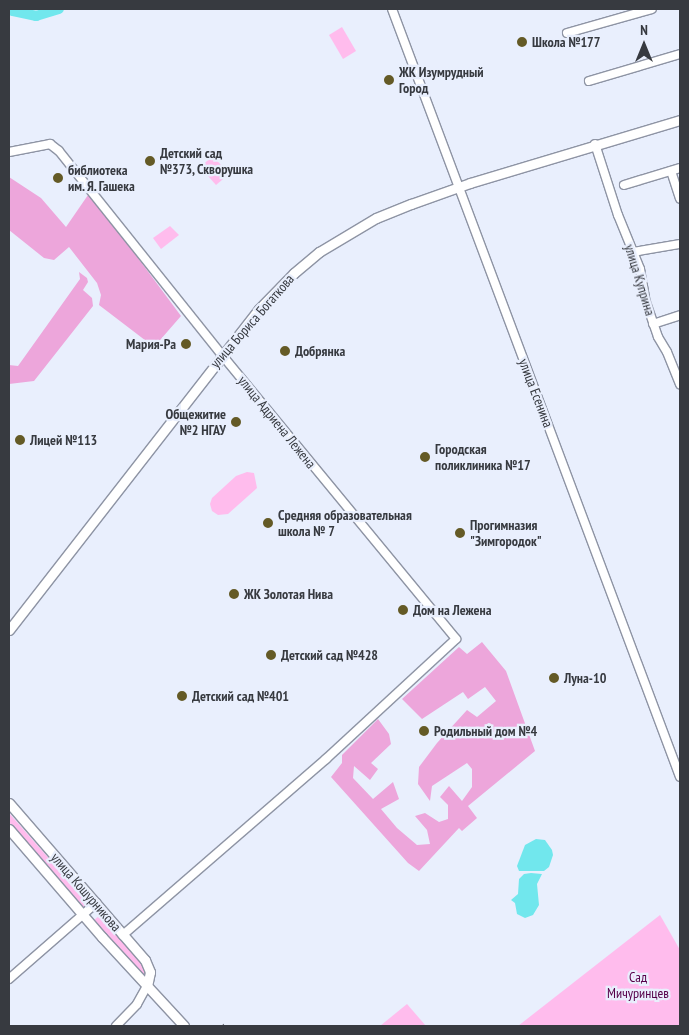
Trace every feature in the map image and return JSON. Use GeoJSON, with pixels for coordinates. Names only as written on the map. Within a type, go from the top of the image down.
{"type":"FeatureCollection","features":[{"type":"Feature","properties":{"kind":"main road","name":"улица Бориса Богаткова"},"geometry":{"type":"LineString","coordinates":[[9,630],[222,355],[273,293],[319,252],[376,218],[458,187],[595,144],[680,120]]}},
{"type":"Feature","properties":{"kind":"main road","name":"улица Кошурникова"},"geometry":{"type":"LineString","coordinates":[[9,803],[124,934],[148,966],[150,972],[147,986]]}},
{"type":"Feature","properties":{"kind":"main road","name":"улица Кошурникова"},"geometry":{"type":"LineString","coordinates":[[9,829],[184,1026]]}},
{"type":"Feature","properties":{"kind":"street","name":"улица Есенина"},"geometry":{"type":"LineString","coordinates":[[392,9],[680,777]]}},
{"type":"Feature","properties":{"kind":"street"},"geometry":{"type":"LineString","coordinates":[[567,33],[652,9]]}},
{"type":"Feature","properties":{"kind":"street"},"geometry":{"type":"LineString","coordinates":[[590,81],[680,54]]}},
{"type":"Feature","properties":{"kind":"street","name":"улица Адриена Лежена"},"geometry":{"type":"LineString","coordinates":[[9,152],[50,144],[54,146],[103,204],[222,355],[456,639],[326,759],[124,934]]}},
{"type":"Feature","properties":{"kind":"street","name":"улица Куприна"},"geometry":{"type":"LineString","coordinates":[[595,144],[618,215],[640,270],[653,324],[658,337],[678,371],[680,384]]}},
{"type":"Feature","properties":{"kind":"street"},"geometry":{"type":"LineString","coordinates":[[624,186],[680,168]]}},
{"type":"Feature","properties":{"kind":"street"},"geometry":{"type":"LineString","coordinates":[[671,171],[680,199]]}},
{"type":"Feature","properties":{"kind":"street"},"geometry":{"type":"LineString","coordinates":[[633,252],[680,244]]}},
{"type":"Feature","properties":{"kind":"street"},"geometry":{"type":"LineString","coordinates":[[653,324],[680,315]]}},
{"type":"Feature","properties":{"kind":"street"},"geometry":{"type":"LineString","coordinates":[[9,979],[96,903]]}},
{"type":"Feature","properties":{"kind":"street"},"geometry":{"type":"LineString","coordinates":[[116,1026],[137,1004],[147,986]]}},
{"type":"Feature","properties":{"kind":"green space"},"geometry":{"type":"Polygon","coordinates":[[[342,27],[356,51],[343,59],[329,35],[342,27]]]}},
{"type":"Feature","properties":{"kind":"green space"},"geometry":{"type":"Polygon","coordinates":[[[213,156],[229,174],[216,185],[200,167],[213,156]]]}},
{"type":"Feature","properties":{"kind":"green space"},"geometry":{"type":"Polygon","coordinates":[[[170,226],[179,235],[161,249],[153,238],[170,226]]]}},
{"type":"Feature","properties":{"kind":"green space"},"geometry":{"type":"Polygon","coordinates":[[[247,472],[254,473],[257,488],[228,514],[218,515],[212,511],[210,504],[212,498],[236,476],[247,472]]]}},
{"type":"Feature","properties":{"kind":"green space"},"geometry":{"type":"Polygon","coordinates":[[[9,813],[88,903],[83,909],[9,825],[9,813]]]}},
{"type":"Feature","properties":{"kind":"green space"},"geometry":{"type":"Polygon","coordinates":[[[100,915],[139,959],[144,969],[145,977],[142,976],[93,921],[100,915]]]}},
{"type":"Feature","properties":{"kind":"green space","name":"Сад Мичуринцев"},"geometry":{"type":"Polygon","coordinates":[[[660,915],[680,950],[680,1026],[518,1026],[660,915]]]}},
{"type":"Feature","properties":{"kind":"green space"},"geometry":{"type":"Polygon","coordinates":[[[407,1004],[426,1026],[380,1026],[407,1004]]]}},
{"type":"Feature","properties":{"kind":"shaded area"},"geometry":{"type":"Polygon","coordinates":[[[9,177],[41,198],[66,227],[88,195],[115,227],[181,316],[154,347],[99,305],[101,295],[97,283],[69,247],[54,260],[44,258],[9,230],[9,177]]]}},
{"type":"Feature","properties":{"kind":"shaded area"},"geometry":{"type":"Polygon","coordinates":[[[79,272],[87,278],[88,282],[83,290],[92,298],[93,306],[34,381],[9,384],[9,365],[18,366],[80,279],[79,272]]]}},
{"type":"Feature","properties":{"kind":"shaded area"},"geometry":{"type":"Polygon","coordinates":[[[482,642],[506,671],[535,751],[468,806],[477,818],[462,831],[459,828],[419,871],[408,863],[331,777],[342,763],[342,755],[378,719],[389,734],[391,744],[371,763],[378,769],[370,780],[354,766],[353,778],[373,799],[393,782],[399,799],[381,809],[397,828],[417,845],[430,844],[427,830],[415,816],[425,813],[439,822],[448,819],[448,805],[440,797],[449,786],[462,801],[472,787],[472,769],[467,763],[432,786],[430,801],[418,784],[419,767],[437,743],[467,710],[477,717],[496,701],[485,687],[468,699],[463,692],[422,719],[402,699],[459,647],[467,654],[482,642]]]}},
{"type":"Feature","properties":{"kind":"water"},"geometry":{"type":"Polygon","coordinates":[[[536,839],[545,840],[552,850],[553,855],[549,867],[544,871],[519,871],[517,866],[525,845],[536,839]]]}},
{"type":"Feature","properties":{"kind":"water"},"geometry":{"type":"Polygon","coordinates":[[[524,874],[542,874],[537,884],[539,905],[533,915],[525,918],[517,914],[515,903],[511,900],[518,894],[519,879],[524,874]]]}},
{"type":"Feature","properties":{"kind":"waterway"},"geometry":{"type":"LineString","coordinates":[[11,9],[36,16],[59,9]]}},
{"type":"Feature","properties":{"kind":"place","name":"Школа №177"},"geometry":{"type":"Point","coordinates":[522,42]}},
{"type":"Feature","properties":{"kind":"place","name":"ЖК Изумрудный Город"},"geometry":{"type":"Point","coordinates":[389,80]}},
{"type":"Feature","properties":{"kind":"place","name":"Детский сад №373, Скворушка"},"geometry":{"type":"Point","coordinates":[150,161]}},
{"type":"Feature","properties":{"kind":"place","name":"библиотека им. Я. Гашека"},"geometry":{"type":"Point","coordinates":[58,178]}},
{"type":"Feature","properties":{"kind":"place","name":"Мария-Ра"},"geometry":{"type":"Point","coordinates":[186,344]}},
{"type":"Feature","properties":{"kind":"place","name":"Добрянка"},"geometry":{"type":"Point","coordinates":[285,351]}},
{"type":"Feature","properties":{"kind":"place","name":"Общежитие №2 НГАУ"},"geometry":{"type":"Point","coordinates":[236,422]}},
{"type":"Feature","properties":{"kind":"place","name":"Лицей №113"},"geometry":{"type":"Point","coordinates":[20,440]}},
{"type":"Feature","properties":{"kind":"place","name":"Городская поликлиника №17"},"geometry":{"type":"Point","coordinates":[425,457]}},
{"type":"Feature","properties":{"kind":"place","name":"Средняя образовательная школа № 7"},"geometry":{"type":"Point","coordinates":[268,523]}},
{"type":"Feature","properties":{"kind":"place","name":"Прогимназия \"Зимгородок\""},"geometry":{"type":"Point","coordinates":[460,533]}},
{"type":"Feature","properties":{"kind":"place","name":"ЖК Золотая Нива"},"geometry":{"type":"Point","coordinates":[234,594]}},
{"type":"Feature","properties":{"kind":"place","name":"Дом на Лежена"},"geometry":{"type":"Point","coordinates":[403,610]}},
{"type":"Feature","properties":{"kind":"place","name":"Детский сад №428"},"geometry":{"type":"Point","coordinates":[271,655]}},
{"type":"Feature","properties":{"kind":"place","name":"Луна-10"},"geometry":{"type":"Point","coordinates":[554,678]}},
{"type":"Feature","properties":{"kind":"place","name":"Детский сад №401"},"geometry":{"type":"Point","coordinates":[182,696]}},
{"type":"Feature","properties":{"kind":"place","name":"Родильный дом №4"},"geometry":{"type":"Point","coordinates":[424,731]}}]}
